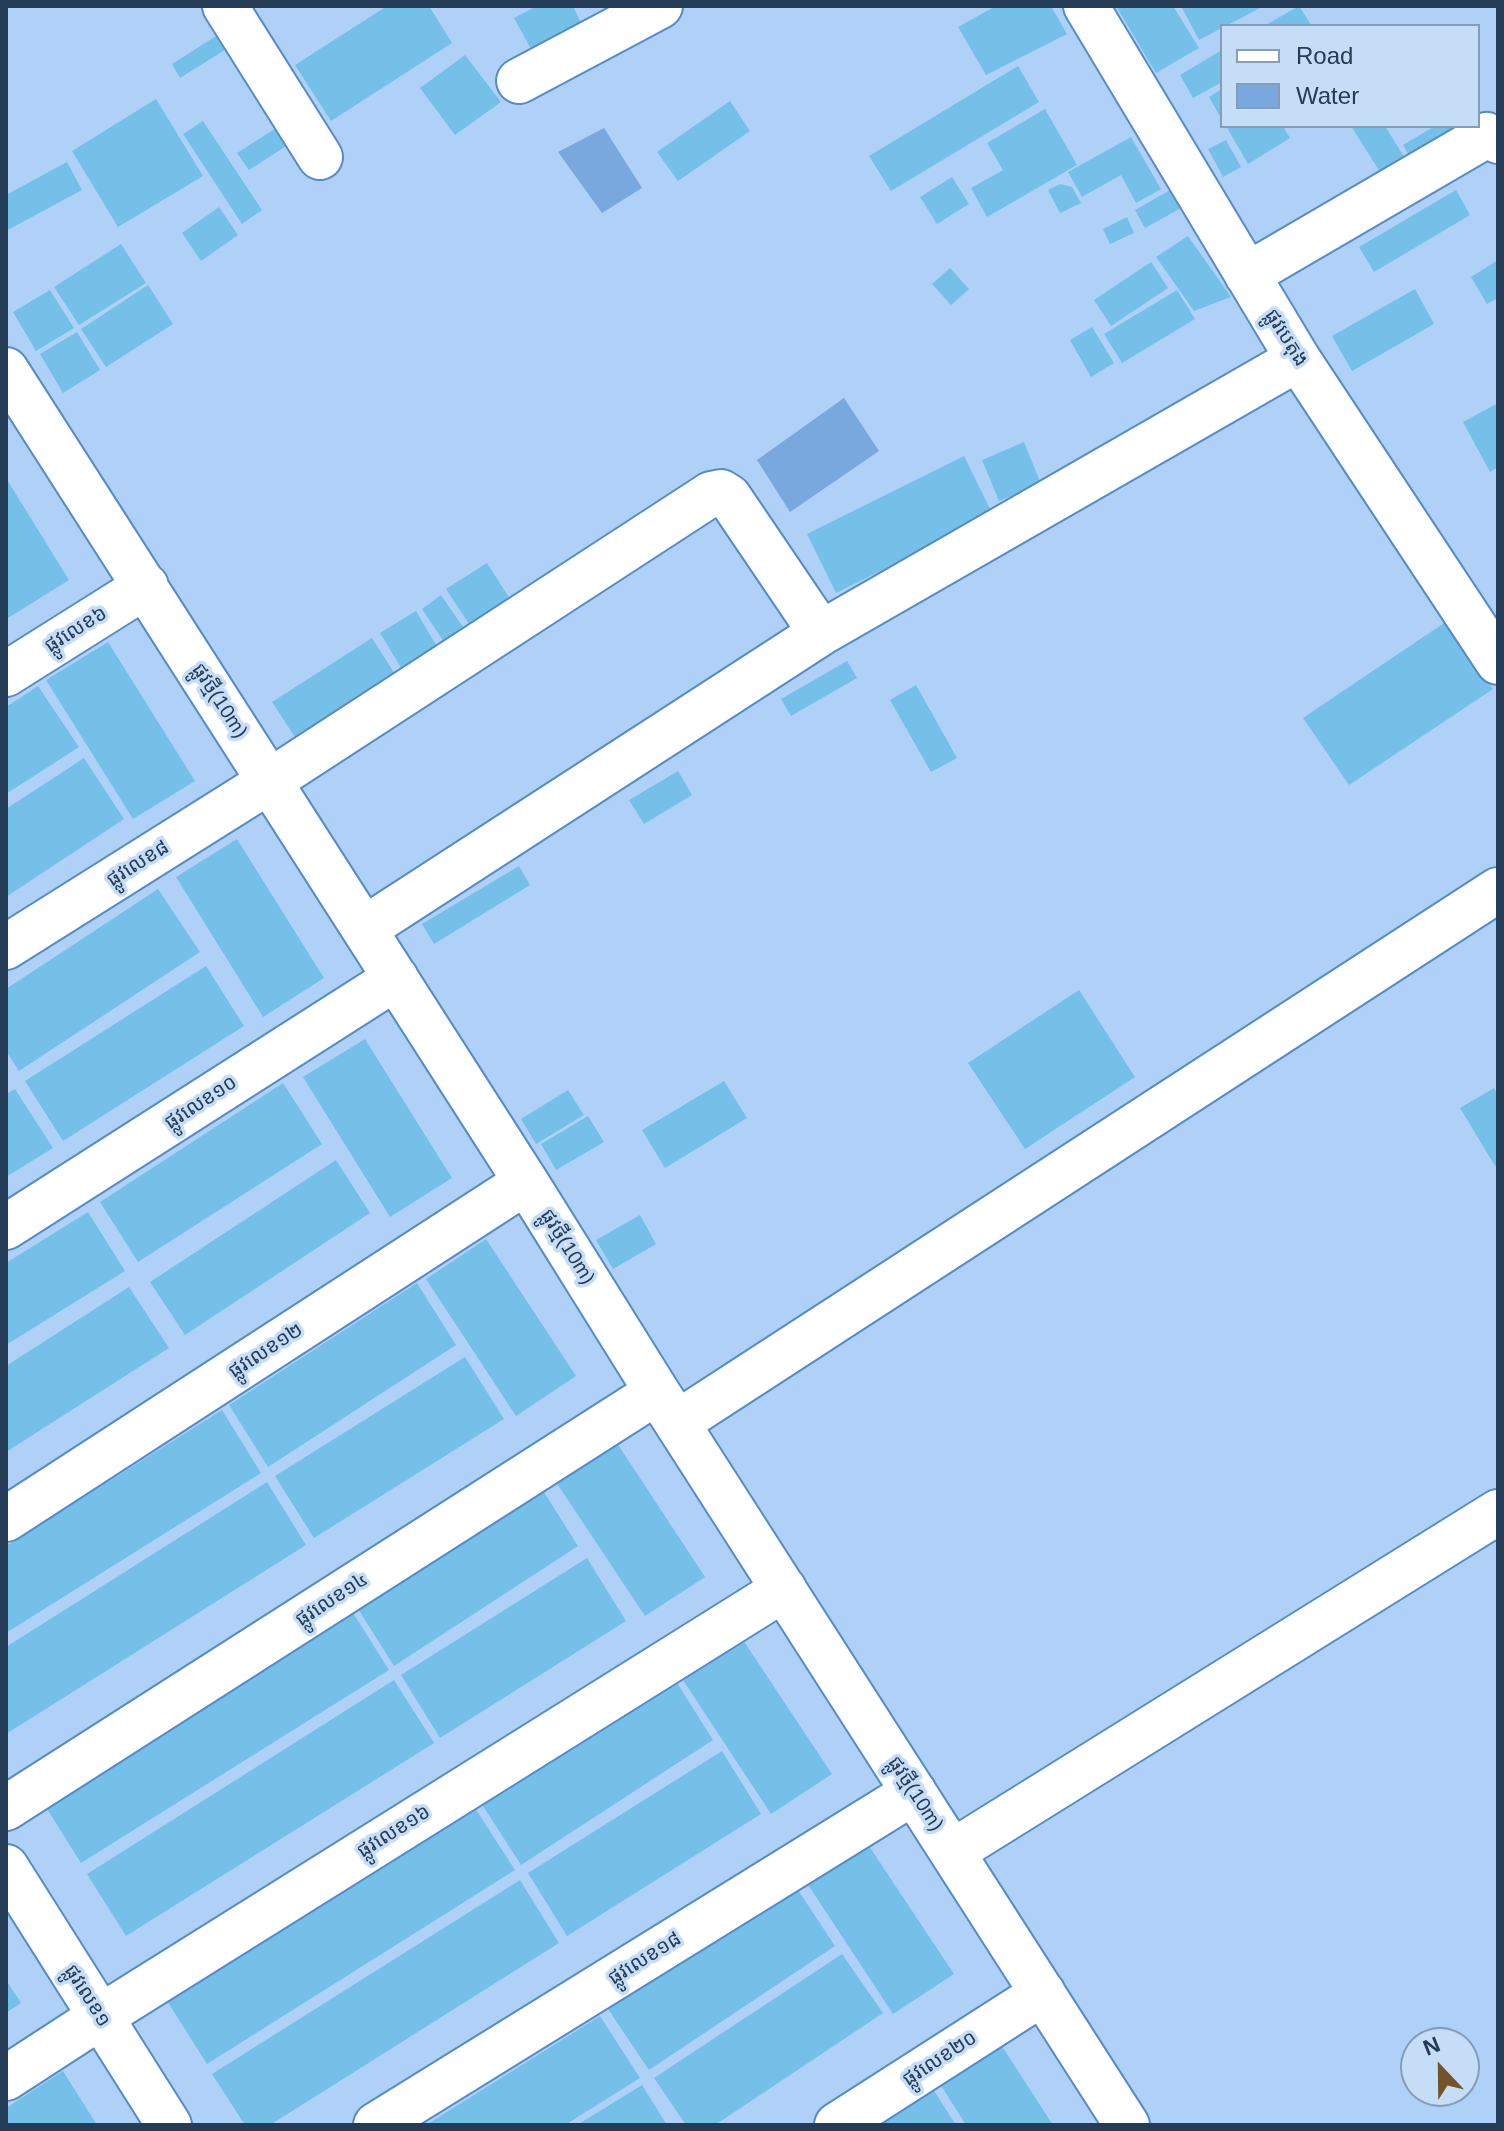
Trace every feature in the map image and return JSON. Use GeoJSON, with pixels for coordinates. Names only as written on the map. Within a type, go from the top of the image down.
{"type":"FeatureCollection","features":[{"type":"Feature","properties":{"kind":"street"},"geometry":{"type":"LineString","coordinates":[[225,6],[320,157]]}},
{"type":"Feature","properties":{"kind":"street"},"geometry":{"type":"LineString","coordinates":[[519,81],[660,6]]}},
{"type":"Feature","properties":{"kind":"street","name":"ផ្លូវបេតុង"},"geometry":{"type":"LineString","coordinates":[[1086,6],[1298,359],[1498,662]]}},
{"type":"Feature","properties":{"kind":"street"},"geometry":{"type":"LineString","coordinates":[[1247,275],[1487,135],[1498,141]]}},
{"type":"Feature","properties":{"kind":"street"},"geometry":{"type":"LineString","coordinates":[[364,929],[821,633],[1298,359]]}},
{"type":"Feature","properties":{"kind":"street","name":"ផ្លូវថ្មី(10m)"},"geometry":{"type":"LineString","coordinates":[[9,379],[146,586],[667,1408],[1127,2125]]}},
{"type":"Feature","properties":{"kind":"street","name":"ផ្លូវលេខ៨"},"geometry":{"type":"LineString","coordinates":[[6,947],[270,781],[711,494],[721,492],[729,497],[821,633]]}},
{"type":"Feature","properties":{"kind":"street","name":"ផ្លូវលេខ៦"},"geometry":{"type":"LineString","coordinates":[[6,674],[146,586]]}},
{"type":"Feature","properties":{"kind":"street","name":"ផ្លូវលេខ១៤"},"geometry":{"type":"LineString","coordinates":[[6,1808],[667,1408],[1498,890]]}},
{"type":"Feature","properties":{"kind":"street","name":"ផ្លូវលេខ១០"},"geometry":{"type":"LineString","coordinates":[[6,1227],[396,978]]}},
{"type":"Feature","properties":{"kind":"street","name":"ផ្លូវលេខ១២"},"geometry":{"type":"LineString","coordinates":[[6,1519],[526,1182]]}},
{"type":"Feature","properties":{"kind":"street"},"geometry":{"type":"LineString","coordinates":[[952,1852],[1498,1512]]}},
{"type":"Feature","properties":{"kind":"street","name":"ផ្លូវលេខ១៦"},"geometry":{"type":"LineString","coordinates":[[6,2078],[784,1589]]}},
{"type":"Feature","properties":{"kind":"street","name":"ផ្លូវលេខ១៨"},"geometry":{"type":"LineString","coordinates":[[376,2125],[914,1792]]}},
{"type":"Feature","properties":{"kind":"street","name":"ផ្លូវលេខ១"},"geometry":{"type":"LineString","coordinates":[[6,1867],[169,2125]]}},
{"type":"Feature","properties":{"kind":"street","name":"ផ្លូវលេខ២០"},"geometry":{"type":"LineString","coordinates":[[837,2125],[1043,1993]]}},
{"type":"Feature","properties":{"kind":"water"},"geometry":{"type":"Polygon","coordinates":[[[604,128],[642,188],[602,213],[558,152],[604,128]]]}},
{"type":"Feature","properties":{"kind":"water"},"geometry":{"type":"Polygon","coordinates":[[[844,398],[879,451],[790,512],[757,460],[844,398]]]}},
{"type":"Feature","properties":{"kind":"building"},"geometry":{"type":"Polygon","coordinates":[[[387,6],[429,6],[452,43],[331,121],[295,65],[387,6]]]}},
{"type":"Feature","properties":{"kind":"building"},"geometry":{"type":"Polygon","coordinates":[[[537,6],[573,6],[582,25],[531,49],[514,18],[537,6]]]}},
{"type":"Feature","properties":{"kind":"building"},"geometry":{"type":"Polygon","coordinates":[[[996,6],[1051,6],[1067,34],[986,75],[958,27],[996,6]]]}},
{"type":"Feature","properties":{"kind":"building"},"geometry":{"type":"Polygon","coordinates":[[[1116,6],[1173,6],[1199,48],[1156,73],[1116,6]]]}},
{"type":"Feature","properties":{"kind":"building"},"geometry":{"type":"Polygon","coordinates":[[[1181,6],[1259,6],[1230,24],[1220,24],[1220,29],[1199,40],[1181,6]]]}},
{"type":"Feature","properties":{"kind":"building"},"geometry":{"type":"Polygon","coordinates":[[[1299,6],[1311,24],[1268,24],[1299,6]]]}},
{"type":"Feature","properties":{"kind":"building"},"geometry":{"type":"Polygon","coordinates":[[[227,29],[236,43],[180,78],[172,64],[227,29]]]}},
{"type":"Feature","properties":{"kind":"building"},"geometry":{"type":"Polygon","coordinates":[[[1220,51],[1220,83],[1193,98],[1180,75],[1220,51]]]}},
{"type":"Feature","properties":{"kind":"building"},"geometry":{"type":"Polygon","coordinates":[[[465,55],[501,102],[455,135],[420,88],[465,55]]]}},
{"type":"Feature","properties":{"kind":"building"},"geometry":{"type":"Polygon","coordinates":[[[1018,66],[1039,102],[891,191],[869,156],[1018,66]]]}},
{"type":"Feature","properties":{"kind":"building"},"geometry":{"type":"Polygon","coordinates":[[[1220,90],[1220,116],[1209,97],[1220,90]]]}},
{"type":"Feature","properties":{"kind":"building"},"geometry":{"type":"Polygon","coordinates":[[[156,99],[203,176],[118,227],[72,151],[156,99]]]}},
{"type":"Feature","properties":{"kind":"building"},"geometry":{"type":"Polygon","coordinates":[[[730,101],[750,131],[678,181],[657,152],[730,101]]]}},
{"type":"Feature","properties":{"kind":"building"},"geometry":{"type":"Polygon","coordinates":[[[1045,109],[1077,165],[987,217],[971,188],[1003,170],[987,143],[1045,109]]]}},
{"type":"Feature","properties":{"kind":"building"},"geometry":{"type":"Polygon","coordinates":[[[289,120],[300,137],[249,170],[237,153],[289,120]]]}},
{"type":"Feature","properties":{"kind":"building"},"geometry":{"type":"Polygon","coordinates":[[[203,121],[262,210],[242,224],[183,134],[203,121]]]}},
{"type":"Feature","properties":{"kind":"building"},"geometry":{"type":"Polygon","coordinates":[[[1227,128],[1284,128],[1290,138],[1248,164],[1227,128]]]}},
{"type":"Feature","properties":{"kind":"building"},"geometry":{"type":"Polygon","coordinates":[[[1352,128],[1386,128],[1411,168],[1387,183],[1352,128]]]}},
{"type":"Feature","properties":{"kind":"building"},"geometry":{"type":"Polygon","coordinates":[[[1432,128],[1475,128],[1415,166],[1403,145],[1432,128]]]}},
{"type":"Feature","properties":{"kind":"building"},"geometry":{"type":"Polygon","coordinates":[[[1131,137],[1161,189],[1136,203],[1121,175],[1082,197],[1068,172],[1131,137]]]}},
{"type":"Feature","properties":{"kind":"building"},"geometry":{"type":"Polygon","coordinates":[[[1226,140],[1241,167],[1223,177],[1208,149],[1226,140]]]}},
{"type":"Feature","properties":{"kind":"building"},"geometry":{"type":"Polygon","coordinates":[[[67,162],[82,190],[6,231],[6,195],[67,162]]]}},
{"type":"Feature","properties":{"kind":"building"},"geometry":{"type":"Polygon","coordinates":[[[952,177],[969,204],[937,224],[920,197],[952,177]]]}},
{"type":"Feature","properties":{"kind":"building"},"geometry":{"type":"Polygon","coordinates":[[[1060,184],[1072,187],[1081,203],[1060,213],[1048,190],[1060,184]]]}},
{"type":"Feature","properties":{"kind":"building"},"geometry":{"type":"Polygon","coordinates":[[[1172,189],[1183,207],[1145,228],[1135,210],[1172,189]]]}},
{"type":"Feature","properties":{"kind":"building"},"geometry":{"type":"Polygon","coordinates":[[[1456,190],[1470,215],[1374,272],[1359,247],[1456,190]]]}},
{"type":"Feature","properties":{"kind":"building"},"geometry":{"type":"Polygon","coordinates":[[[219,207],[238,235],[201,261],[182,233],[219,207]]]}},
{"type":"Feature","properties":{"kind":"building"},"geometry":{"type":"Polygon","coordinates":[[[1127,217],[1134,233],[1110,244],[1103,229],[1127,217]]]}},
{"type":"Feature","properties":{"kind":"building"},"geometry":{"type":"Polygon","coordinates":[[[1188,236],[1231,297],[1194,311],[1156,257],[1188,236]]]}},
{"type":"Feature","properties":{"kind":"building"},"geometry":{"type":"Polygon","coordinates":[[[121,244],[146,283],[79,325],[54,287],[121,244]]]}},
{"type":"Feature","properties":{"kind":"building"},"geometry":{"type":"Polygon","coordinates":[[[1498,260],[1498,298],[1487,304],[1471,277],[1498,260]]]}},
{"type":"Feature","properties":{"kind":"building"},"geometry":{"type":"Polygon","coordinates":[[[1151,262],[1168,288],[1111,326],[1094,300],[1151,262]]]}},
{"type":"Feature","properties":{"kind":"building"},"geometry":{"type":"Polygon","coordinates":[[[950,268],[969,289],[951,305],[932,284],[950,268]]]}},
{"type":"Feature","properties":{"kind":"building"},"geometry":{"type":"Polygon","coordinates":[[[148,285],[173,324],[106,367],[81,329],[148,285]]]}},
{"type":"Feature","properties":{"kind":"building"},"geometry":{"type":"Polygon","coordinates":[[[1415,289],[1434,324],[1352,371],[1332,336],[1415,289]]]}},
{"type":"Feature","properties":{"kind":"building"},"geometry":{"type":"Polygon","coordinates":[[[50,290],[74,328],[36,351],[13,312],[50,290]]]}},
{"type":"Feature","properties":{"kind":"building"},"geometry":{"type":"Polygon","coordinates":[[[1177,290],[1195,319],[1122,363],[1104,334],[1177,290]]]}},
{"type":"Feature","properties":{"kind":"building"},"geometry":{"type":"Polygon","coordinates":[[[1092,327],[1114,363],[1091,377],[1070,340],[1092,327]]]}},
{"type":"Feature","properties":{"kind":"building"},"geometry":{"type":"Polygon","coordinates":[[[77,332],[100,370],[63,393],[40,354],[77,332]]]}},
{"type":"Feature","properties":{"kind":"building"},"geometry":{"type":"Polygon","coordinates":[[[1498,403],[1498,467],[1490,472],[1463,422],[1498,403]]]}},
{"type":"Feature","properties":{"kind":"building"},"geometry":{"type":"Polygon","coordinates":[[[1024,442],[1041,484],[999,501],[982,460],[1024,442]]]}},
{"type":"Feature","properties":{"kind":"building"},"geometry":{"type":"Polygon","coordinates":[[[964,456],[993,515],[836,593],[807,534],[964,456]]]}},
{"type":"Feature","properties":{"kind":"building"},"geometry":{"type":"Polygon","coordinates":[[[6,478],[69,580],[8,618],[6,615],[6,478]]]}},
{"type":"Feature","properties":{"kind":"building"},"geometry":{"type":"Polygon","coordinates":[[[487,563],[517,610],[477,636],[446,589],[487,563]]]}},
{"type":"Feature","properties":{"kind":"building"},"geometry":{"type":"Polygon","coordinates":[[[441,595],[472,640],[452,654],[422,609],[441,595]]]}},
{"type":"Feature","properties":{"kind":"building"},"geometry":{"type":"Polygon","coordinates":[[[416,611],[442,655],[406,676],[380,633],[416,611]]]}},
{"type":"Feature","properties":{"kind":"building"},"geometry":{"type":"Polygon","coordinates":[[[1447,621],[1493,689],[1349,785],[1303,718],[1447,621]]]}},
{"type":"Feature","properties":{"kind":"building"},"geometry":{"type":"Polygon","coordinates":[[[372,638],[404,688],[304,751],[272,702],[372,638]]]}},
{"type":"Feature","properties":{"kind":"building"},"geometry":{"type":"Polygon","coordinates":[[[108,642],[195,781],[133,819],[46,680],[108,642]]]}},
{"type":"Feature","properties":{"kind":"building"},"geometry":{"type":"Polygon","coordinates":[[[847,661],[857,678],[791,716],[781,699],[847,661]]]}},
{"type":"Feature","properties":{"kind":"building"},"geometry":{"type":"Polygon","coordinates":[[[916,685],[957,758],[931,772],[890,700],[916,685]]]}},
{"type":"Feature","properties":{"kind":"building"},"geometry":{"type":"Polygon","coordinates":[[[38,686],[79,747],[6,794],[6,707],[38,686]]]}},
{"type":"Feature","properties":{"kind":"building"},"geometry":{"type":"Polygon","coordinates":[[[84,758],[124,819],[6,897],[6,809],[84,758]]]}},
{"type":"Feature","properties":{"kind":"building"},"geometry":{"type":"Polygon","coordinates":[[[678,771],[692,795],[644,824],[629,800],[678,771]]]}},
{"type":"Feature","properties":{"kind":"building"},"geometry":{"type":"Polygon","coordinates":[[[237,839],[324,978],[263,1017],[176,877],[237,839]]]}},
{"type":"Feature","properties":{"kind":"building"},"geometry":{"type":"Polygon","coordinates":[[[519,866],[530,885],[434,944],[422,924],[519,866]]]}},
{"type":"Feature","properties":{"kind":"building"},"geometry":{"type":"Polygon","coordinates":[[[158,889],[200,952],[19,1071],[6,1051],[6,989],[158,889]]]}},
{"type":"Feature","properties":{"kind":"building"},"geometry":{"type":"Polygon","coordinates":[[[206,966],[244,1026],[63,1141],[25,1081],[206,966]]]}},
{"type":"Feature","properties":{"kind":"building"},"geometry":{"type":"Polygon","coordinates":[[[1079,990],[1135,1077],[1025,1149],[968,1063],[1079,990]]]}},
{"type":"Feature","properties":{"kind":"building"},"geometry":{"type":"Polygon","coordinates":[[[365,1039],[452,1178],[390,1217],[303,1077],[365,1039]]]}},
{"type":"Feature","properties":{"kind":"building"},"geometry":{"type":"Polygon","coordinates":[[[724,1081],[747,1118],[665,1168],[642,1130],[724,1081]]]}},
{"type":"Feature","properties":{"kind":"building"},"geometry":{"type":"Polygon","coordinates":[[[283,1083],[322,1144],[138,1262],[100,1202],[283,1083]]]}},
{"type":"Feature","properties":{"kind":"building"},"geometry":{"type":"Polygon","coordinates":[[[1494,1088],[1498,1095],[1498,1164],[1495,1166],[1460,1108],[1494,1088]]]}},
{"type":"Feature","properties":{"kind":"building"},"geometry":{"type":"Polygon","coordinates":[[[15,1089],[53,1148],[6,1177],[6,1094],[15,1089]]]}},
{"type":"Feature","properties":{"kind":"building"},"geometry":{"type":"Polygon","coordinates":[[[568,1090],[584,1115],[536,1144],[521,1119],[568,1090]]]}},
{"type":"Feature","properties":{"kind":"building"},"geometry":{"type":"Polygon","coordinates":[[[588,1116],[604,1142],[556,1170],[541,1144],[588,1116]]]}},
{"type":"Feature","properties":{"kind":"building"},"geometry":{"type":"Polygon","coordinates":[[[336,1160],[370,1213],[185,1335],[150,1282],[336,1160]]]}},
{"type":"Feature","properties":{"kind":"building"},"geometry":{"type":"Polygon","coordinates":[[[88,1212],[125,1271],[6,1345],[6,1263],[88,1212]]]}},
{"type":"Feature","properties":{"kind":"building"},"geometry":{"type":"Polygon","coordinates":[[[640,1215],[656,1244],[613,1269],[596,1240],[640,1215]]]}},
{"type":"Feature","properties":{"kind":"building"},"geometry":{"type":"Polygon","coordinates":[[[486,1239],[576,1376],[516,1416],[426,1279],[486,1239]]]}},
{"type":"Feature","properties":{"kind":"building"},"geometry":{"type":"Polygon","coordinates":[[[417,1283],[456,1345],[268,1467],[229,1405],[417,1283]]]}},
{"type":"Feature","properties":{"kind":"building"},"geometry":{"type":"Polygon","coordinates":[[[129,1287],[169,1348],[6,1452],[6,1366],[129,1287]]]}},
{"type":"Feature","properties":{"kind":"building"},"geometry":{"type":"Polygon","coordinates":[[[465,1357],[504,1419],[314,1538],[275,1476],[465,1357]]]}},
{"type":"Feature","properties":{"kind":"building"},"geometry":{"type":"Polygon","coordinates":[[[222,1410],[261,1473],[6,1633],[6,1546],[222,1410]]]}},
{"type":"Feature","properties":{"kind":"building"},"geometry":{"type":"Polygon","coordinates":[[[615,1440],[705,1577],[645,1616],[554,1479],[615,1440]]]}},
{"type":"Feature","properties":{"kind":"building"},"geometry":{"type":"Polygon","coordinates":[[[267,1482],[306,1545],[6,1734],[6,1647],[267,1482]]]}},
{"type":"Feature","properties":{"kind":"building"},"geometry":{"type":"Polygon","coordinates":[[[539,1484],[578,1546],[394,1666],[355,1604],[539,1484]]]}},
{"type":"Feature","properties":{"kind":"building"},"geometry":{"type":"Polygon","coordinates":[[[587,1558],[626,1621],[440,1738],[401,1675],[587,1558]]]}},
{"type":"Feature","properties":{"kind":"building"},"geometry":{"type":"Polygon","coordinates":[[[350,1608],[389,1670],[81,1863],[42,1801],[350,1608]]]}},
{"type":"Feature","properties":{"kind":"building"},"geometry":{"type":"Polygon","coordinates":[[[741,1637],[832,1774],[771,1814],[681,1677],[741,1637]]]}},
{"type":"Feature","properties":{"kind":"building"},"geometry":{"type":"Polygon","coordinates":[[[674,1678],[713,1740],[521,1865],[481,1803],[674,1678]]]}},
{"type":"Feature","properties":{"kind":"building"},"geometry":{"type":"Polygon","coordinates":[[[394,1680],[434,1743],[126,1936],[87,1874],[394,1680]]]}},
{"type":"Feature","properties":{"kind":"building"},"geometry":{"type":"Polygon","coordinates":[[[722,1751],[761,1814],[567,1936],[528,1873],[722,1751]]]}},
{"type":"Feature","properties":{"kind":"building"},"geometry":{"type":"Polygon","coordinates":[[[475,1808],[515,1870],[207,2064],[167,2001],[475,1808]]]}},
{"type":"Feature","properties":{"kind":"building"},"geometry":{"type":"Polygon","coordinates":[[[863,1837],[954,1974],[893,2014],[803,1877],[863,1837]]]}},
{"type":"Feature","properties":{"kind":"building"},"geometry":{"type":"Polygon","coordinates":[[[520,1880],[559,1943],[270,2125],[245,2125],[212,2074],[520,1880]]]}},
{"type":"Feature","properties":{"kind":"building"},"geometry":{"type":"Polygon","coordinates":[[[794,1884],[835,1946],[649,2070],[608,2009],[794,1884]]]}},
{"type":"Feature","properties":{"kind":"building"},"geometry":{"type":"Polygon","coordinates":[[[842,1954],[883,2013],[715,2125],[686,2125],[654,2078],[842,1954]]]}},
{"type":"Feature","properties":{"kind":"building"},"geometry":{"type":"Polygon","coordinates":[[[6,1980],[21,2003],[6,2013],[6,1980]]]}},
{"type":"Feature","properties":{"kind":"building"},"geometry":{"type":"Polygon","coordinates":[[[600,2016],[640,2078],[565,2125],[426,2125],[600,2016]]]}},
{"type":"Feature","properties":{"kind":"building"},"geometry":{"type":"Polygon","coordinates":[[[994,2034],[1053,2125],[966,2125],[933,2073],[994,2034]]]}},
{"type":"Feature","properties":{"kind":"building"},"geometry":{"type":"Polygon","coordinates":[[[63,2071],[97,2125],[6,2125],[6,2108],[63,2071]]]}},
{"type":"Feature","properties":{"kind":"building"},"geometry":{"type":"Polygon","coordinates":[[[927,2080],[956,2125],[859,2125],[927,2080]]]}},
{"type":"Feature","properties":{"kind":"building"},"geometry":{"type":"Polygon","coordinates":[[[642,2085],[667,2125],[577,2125],[642,2085]]]}}]}
